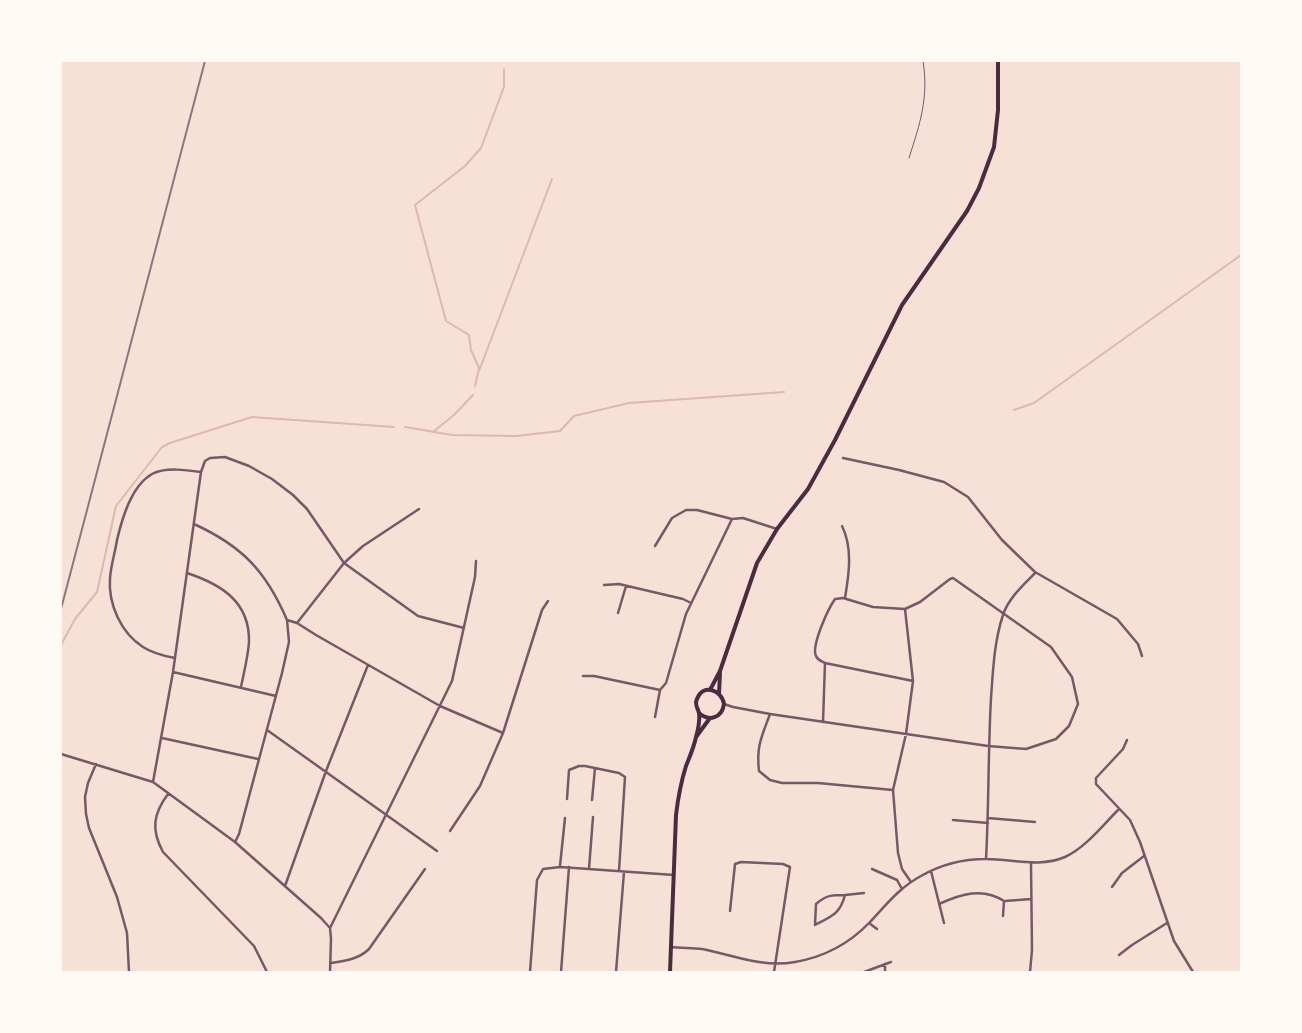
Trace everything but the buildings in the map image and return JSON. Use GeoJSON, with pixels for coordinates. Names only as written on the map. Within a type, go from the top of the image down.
{"type":"FeatureCollection","features":[{"type":"Feature","properties":{"kind":"main road"},"geometry":{"type":"LineString","coordinates":[[710,690],[720,671],[757,563],[777,529],[808,489],[835,440],[902,305],[967,211],[978,188],[994,147],[998,110],[998,61]]}},
{"type":"Feature","properties":{"kind":"main road"},"geometry":{"type":"LineString","coordinates":[[699,713],[704,717],[710,718],[717,716],[723,706],[719,694],[720,671]]}},
{"type":"Feature","properties":{"kind":"main road"},"geometry":{"type":"LineString","coordinates":[[670,972],[678,793],[696,737],[699,713],[696,704],[698,697],[703,692],[710,690],[719,694]]}},
{"type":"Feature","properties":{"kind":"main road"},"geometry":{"type":"LineString","coordinates":[[696,737],[710,718]]}},
{"type":"Feature","properties":{"kind":"street"},"geometry":{"type":"LineString","coordinates":[[153,782],[173,672],[201,472],[206,461],[210,458],[225,457],[250,466],[272,479],[306,509],[344,563],[418,616],[464,628]]}},
{"type":"Feature","properties":{"kind":"street"},"geometry":{"type":"LineString","coordinates":[[843,458],[944,482],[968,497],[1002,540],[1035,572],[1117,619],[1138,644],[1142,656]]}},
{"type":"Feature","properties":{"kind":"street"},"geometry":{"type":"LineString","coordinates":[[175,658],[143,648],[129,635],[122,626],[112,603],[110,577],[121,522],[133,495],[142,484],[152,474],[157,472],[186,470],[201,472]]}},
{"type":"Feature","properties":{"kind":"street"},"geometry":{"type":"LineString","coordinates":[[297,623],[344,563],[364,546],[419,509]]}},
{"type":"Feature","properties":{"kind":"street"},"geometry":{"type":"LineString","coordinates":[[655,546],[672,518],[686,510],[697,510],[732,519],[743,518],[777,529]]}},
{"type":"Feature","properties":{"kind":"street"},"geometry":{"type":"LineString","coordinates":[[655,717],[660,690],[666,683],[691,603],[732,519]]}},
{"type":"Feature","properties":{"kind":"street"},"geometry":{"type":"LineString","coordinates":[[194,524],[222,538],[240,550],[256,566],[278,599],[287,620],[289,642],[239,834],[235,842]]}},
{"type":"Feature","properties":{"kind":"street"},"geometry":{"type":"LineString","coordinates":[[842,526],[847,536],[848,547],[849,571],[845,598]]}},
{"type":"Feature","properties":{"kind":"street"},"geometry":{"type":"LineString","coordinates":[[330,972],[330,928],[452,681],[475,577],[476,561]]}},
{"type":"Feature","properties":{"kind":"street"},"geometry":{"type":"LineString","coordinates":[[986,859],[988,746],[993,666],[1003,614],[1017,592],[1035,572]]}},
{"type":"Feature","properties":{"kind":"street"},"geometry":{"type":"LineString","coordinates":[[187,573],[221,587],[231,596],[246,621],[249,640],[241,687]]}},
{"type":"Feature","properties":{"kind":"street"},"geometry":{"type":"LineString","coordinates":[[723,706],[988,746],[1026,749],[1056,739],[1069,726],[1078,704],[1072,677],[1051,647],[953,578],[920,602],[905,609],[873,607],[845,598],[834,599],[816,643],[815,655],[818,660],[912,681]]}},
{"type":"Feature","properties":{"kind":"street"},"geometry":{"type":"LineString","coordinates":[[604,585],[626,586],[683,599],[691,603]]}},
{"type":"Feature","properties":{"kind":"street"},"geometry":{"type":"LineString","coordinates":[[618,613],[626,586]]}},
{"type":"Feature","properties":{"kind":"street"},"geometry":{"type":"LineString","coordinates":[[450,831],[480,786],[504,733],[542,610],[548,601]]}},
{"type":"Feature","properties":{"kind":"street"},"geometry":{"type":"LineString","coordinates":[[905,609],[912,681],[906,734],[893,790],[898,853],[902,869],[911,882]]}},
{"type":"Feature","properties":{"kind":"street"},"geometry":{"type":"LineString","coordinates":[[287,620],[297,623],[440,706],[504,733]]}},
{"type":"Feature","properties":{"kind":"street"},"geometry":{"type":"LineString","coordinates":[[823,722],[826,663]]}},
{"type":"Feature","properties":{"kind":"street"},"geometry":{"type":"LineString","coordinates":[[285,886],[326,771],[368,665]]}},
{"type":"Feature","properties":{"kind":"street"},"geometry":{"type":"LineString","coordinates":[[173,672],[276,696]]}},
{"type":"Feature","properties":{"kind":"street"},"geometry":{"type":"LineString","coordinates":[[583,676],[594,676],[660,690]]}},
{"type":"Feature","properties":{"kind":"street"},"geometry":{"type":"LineString","coordinates":[[770,714],[758,746],[757,756],[759,771],[770,780],[782,783],[818,783],[893,790]]}},
{"type":"Feature","properties":{"kind":"street"},"geometry":{"type":"LineString","coordinates":[[267,730],[437,850]]}},
{"type":"Feature","properties":{"kind":"street"},"geometry":{"type":"LineString","coordinates":[[162,738],[259,759]]}},
{"type":"Feature","properties":{"kind":"street"},"geometry":{"type":"LineString","coordinates":[[1128,740],[1123,749],[1096,778],[1096,784],[1130,820],[1140,842],[1174,941],[1193,972]]}},
{"type":"Feature","properties":{"kind":"street"},"geometry":{"type":"LineString","coordinates":[[61,754],[153,782],[235,842],[330,928]]}},
{"type":"Feature","properties":{"kind":"street"},"geometry":{"type":"LineString","coordinates":[[96,764],[87,790],[86,814],[89,828],[117,897],[127,933],[129,972]]}},
{"type":"Feature","properties":{"kind":"street"},"geometry":{"type":"LineString","coordinates":[[567,799],[569,770],[579,766],[619,773],[625,778],[620,871]]}},
{"type":"Feature","properties":{"kind":"street"},"geometry":{"type":"LineString","coordinates":[[592,800],[595,768]]}},
{"type":"Feature","properties":{"kind":"street"},"geometry":{"type":"LineString","coordinates":[[168,794],[160,804],[155,821],[156,838],[163,852],[254,946],[267,972]]}},
{"type":"Feature","properties":{"kind":"street"},"geometry":{"type":"LineString","coordinates":[[671,947],[702,949],[738,959],[776,963],[797,962],[820,956],[854,937],[870,923],[892,897],[911,882],[931,871],[955,862],[986,859],[1031,863],[1049,861],[1070,854],[1088,840],[1118,809]]}},
{"type":"Feature","properties":{"kind":"street"},"geometry":{"type":"LineString","coordinates":[[589,869],[593,817]]}},
{"type":"Feature","properties":{"kind":"street"},"geometry":{"type":"LineString","coordinates":[[560,867],[565,818]]}},
{"type":"Feature","properties":{"kind":"street"},"geometry":{"type":"LineString","coordinates":[[988,818],[1035,822]]}},
{"type":"Feature","properties":{"kind":"street"},"geometry":{"type":"LineString","coordinates":[[953,820],[988,823]]}},
{"type":"Feature","properties":{"kind":"street"},"geometry":{"type":"LineString","coordinates":[[1112,887],[1122,873],[1144,856]]}},
{"type":"Feature","properties":{"kind":"street"},"geometry":{"type":"LineString","coordinates":[[730,912],[735,864],[742,862],[783,864],[790,867],[774,972]]}},
{"type":"Feature","properties":{"kind":"street"},"geometry":{"type":"LineString","coordinates":[[1030,972],[1031,863]]}},
{"type":"Feature","properties":{"kind":"street"},"geometry":{"type":"LineString","coordinates":[[530,972],[537,880],[543,869],[569,867],[674,875]]}},
{"type":"Feature","properties":{"kind":"street"},"geometry":{"type":"LineString","coordinates":[[561,972],[569,867]]}},
{"type":"Feature","properties":{"kind":"street"},"geometry":{"type":"LineString","coordinates":[[331,962],[358,957],[369,949],[425,868]]}},
{"type":"Feature","properties":{"kind":"street"},"geometry":{"type":"LineString","coordinates":[[872,869],[896,880],[902,889]]}},
{"type":"Feature","properties":{"kind":"street"},"geometry":{"type":"LineString","coordinates":[[931,871],[944,923]]}},
{"type":"Feature","properties":{"kind":"street"},"geometry":{"type":"LineString","coordinates":[[616,972],[624,872]]}},
{"type":"Feature","properties":{"kind":"street"},"geometry":{"type":"LineString","coordinates":[[939,904],[955,897],[975,892],[989,893],[1004,901],[1031,899]]}},
{"type":"Feature","properties":{"kind":"street"},"geometry":{"type":"LineString","coordinates":[[845,895],[842,907],[834,915],[816,925],[816,904],[823,898],[830,895],[864,894]]}},
{"type":"Feature","properties":{"kind":"street"},"geometry":{"type":"LineString","coordinates":[[1003,916],[1004,901]]}},
{"type":"Feature","properties":{"kind":"street"},"geometry":{"type":"LineString","coordinates":[[870,923],[877,929]]}},
{"type":"Feature","properties":{"kind":"street"},"geometry":{"type":"LineString","coordinates":[[1119,955],[1132,944],[1168,923]]}},
{"type":"Feature","properties":{"kind":"street"},"geometry":{"type":"LineString","coordinates":[[864,972],[891,962]]}},
{"type":"Feature","properties":{"kind":"street"},"geometry":{"type":"LineString","coordinates":[[884,964],[885,972]]}},
{"type":"Feature","properties":{"kind":"lane"},"geometry":{"type":"LineString","coordinates":[[909,158],[925,102],[926,88],[923,61]]}},
{"type":"Feature","properties":{"kind":"waterway"},"geometry":{"type":"LineString","coordinates":[[475,386],[479,368],[471,350],[469,335],[446,321],[415,205],[465,166],[481,148],[504,87],[504,69]]}},
{"type":"Feature","properties":{"kind":"waterway"},"geometry":{"type":"LineString","coordinates":[[479,371],[552,179]]}},
{"type":"Feature","properties":{"kind":"waterway"},"geometry":{"type":"LineString","coordinates":[[1014,410],[1034,403],[1241,255]]}},
{"type":"Feature","properties":{"kind":"waterway"},"geometry":{"type":"LineString","coordinates":[[405,427],[452,435],[516,436],[560,431],[574,416],[629,403],[784,392]]}},
{"type":"Feature","properties":{"kind":"waterway"},"geometry":{"type":"LineString","coordinates":[[433,432],[454,415],[473,395]]}},
{"type":"Feature","properties":{"kind":"waterway"},"geometry":{"type":"LineString","coordinates":[[61,645],[75,619],[97,592],[116,506],[162,447],[252,417],[394,427]]}},
{"type":"Feature","properties":{"kind":"railway"},"geometry":{"type":"LineString","coordinates":[[61,609],[205,61]]}}]}
